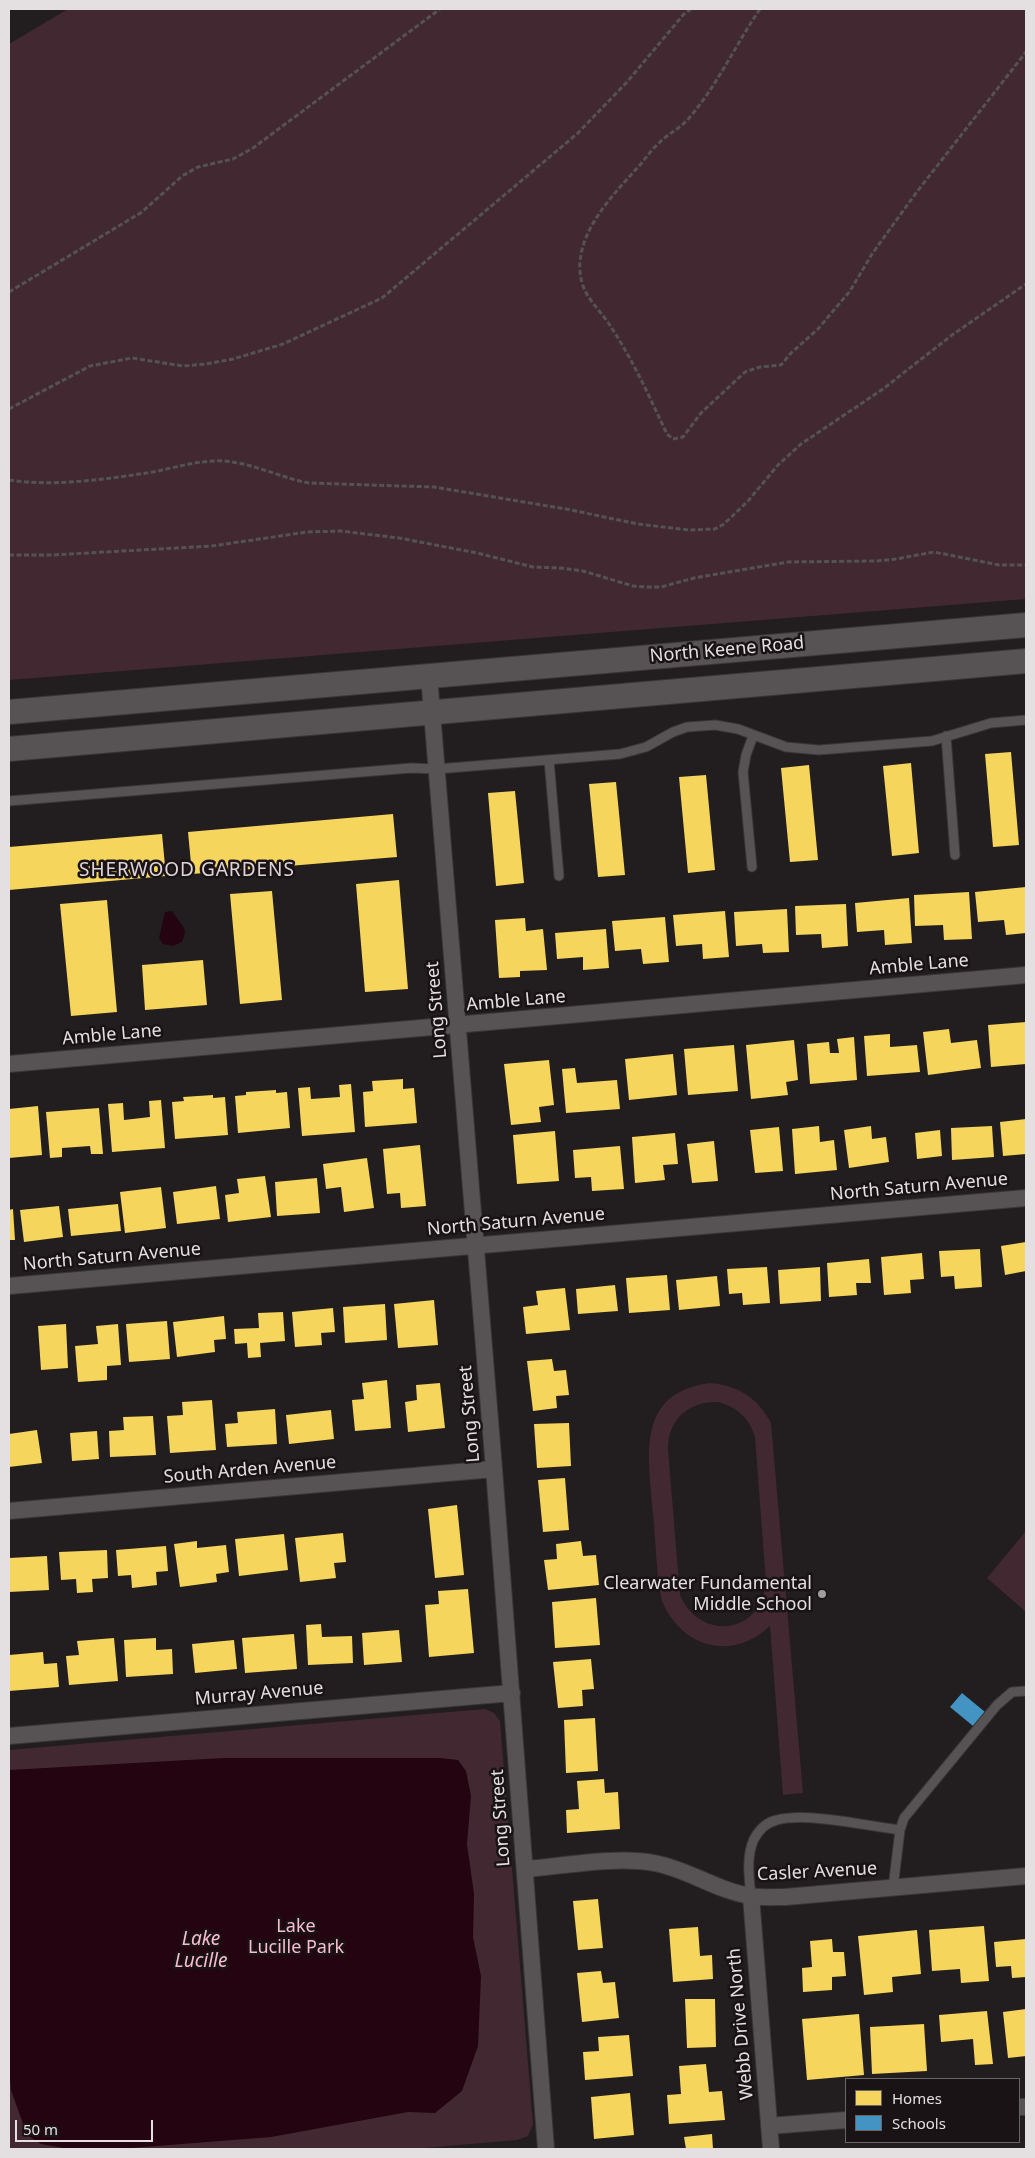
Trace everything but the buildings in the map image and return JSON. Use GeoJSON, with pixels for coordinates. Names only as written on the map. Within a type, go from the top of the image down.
{"type":"FeatureCollection","features":[{"type":"Feature","properties":{"kind":"main road","name":"North Keene Road"},"geometry":{"type":"LineString","coordinates":[[9,712],[1026,625]]}},
{"type":"Feature","properties":{"kind":"main road","name":"North Keene Road"},"geometry":{"type":"LineString","coordinates":[[9,748],[1026,661]]}},
{"type":"Feature","properties":{"kind":"street","name":"Long Street"},"geometry":{"type":"LineString","coordinates":[[429,676],[512,1693],[546,2149]]}},
{"type":"Feature","properties":{"kind":"street","name":"Amble Lane"},"geometry":{"type":"LineString","coordinates":[[9,1064],[1026,975]]}},
{"type":"Feature","properties":{"kind":"street","name":"North Saturn Avenue"},"geometry":{"type":"LineString","coordinates":[[9,1286],[1026,1198]]}},
{"type":"Feature","properties":{"kind":"street","name":"South Arden Avenue"},"geometry":{"type":"LineString","coordinates":[[9,1511],[494,1469]]}},
{"type":"Feature","properties":{"kind":"street","name":"Murray Avenue"},"geometry":{"type":"LineString","coordinates":[[9,1736],[512,1693]]}},
{"type":"Feature","properties":{"kind":"street","name":"Casler Avenue"},"geometry":{"type":"LineString","coordinates":[[525,1869],[618,1861],[653,1863],[686,1872],[750,1896],[785,1897],[1026,1876]]}},
{"type":"Feature","properties":{"kind":"street","name":"Webb Drive North"},"geometry":{"type":"LineString","coordinates":[[750,1896],[771,2149]]}},
{"type":"Feature","properties":{"kind":"street"},"geometry":{"type":"LineString","coordinates":[[769,2126],[845,2120]]}},
{"type":"Feature","properties":{"kind":"lane"},"geometry":{"type":"LineString","coordinates":[[9,801],[411,768],[437,770],[620,754],[646,746],[687,727],[715,725],[738,729],[786,747],[819,750],[932,741],[991,723],[1026,720]]}},
{"type":"Feature","properties":{"kind":"lane"},"geometry":{"type":"LineString","coordinates":[[752,867],[744,772],[746,755],[754,736]]}},
{"type":"Feature","properties":{"kind":"lane"},"geometry":{"type":"LineString","coordinates":[[946,736],[955,855]]}},
{"type":"Feature","properties":{"kind":"lane"},"geometry":{"type":"LineString","coordinates":[[549,760],[559,876]]}},
{"type":"Feature","properties":{"kind":"lane"},"geometry":{"type":"LineString","coordinates":[[893,1888],[900,1830],[904,1818],[997,1705],[1012,1692],[1026,1691]]}},
{"type":"Feature","properties":{"kind":"lane"},"geometry":{"type":"LineString","coordinates":[[750,1896],[749,1869],[754,1840],[765,1825],[775,1820],[789,1818],[813,1819],[900,1830]]}},
{"type":"Feature","properties":{"kind":"path"},"geometry":{"type":"LineString","coordinates":[[9,292],[142,212],[182,176],[198,167],[233,159],[254,148],[440,9]]}},
{"type":"Feature","properties":{"kind":"path"},"geometry":{"type":"LineString","coordinates":[[9,409],[90,366],[132,358],[183,366],[206,364],[233,358],[283,344],[382,298],[578,133],[627,82],[684,14],[691,9]]}},
{"type":"Feature","properties":{"kind":"path"},"geometry":{"type":"LineString","coordinates":[[760,9],[712,88],[691,116],[680,128],[656,145],[594,221],[581,254],[579,268],[588,296],[614,332],[667,434],[674,440],[682,437],[701,413],[745,372],[760,367],[781,365],[791,352],[818,329],[850,291],[872,254],[916,193],[1026,52]]}},
{"type":"Feature","properties":{"kind":"path"},"geometry":{"type":"LineString","coordinates":[[9,480],[34,482],[107,480],[194,463],[231,462],[290,479],[309,482],[434,487],[566,509],[638,524],[689,530],[715,529],[724,524],[748,501],[778,465],[801,444],[883,389],[952,335],[1026,284]]}},
{"type":"Feature","properties":{"kind":"path"},"geometry":{"type":"LineString","coordinates":[[9,555],[52,555],[212,546],[307,532],[341,531],[399,538],[477,553],[533,567],[583,571],[634,586],[647,587],[661,587],[694,578],[788,562],[886,560],[934,552],[999,565],[1026,565]]}},
{"type":"Feature","properties":{"kind":"green space"},"geometry":{"type":"Polygon","coordinates":[[[68,9],[1026,9],[1026,599],[9,680],[9,44],[68,9]]]}},
{"type":"Feature","properties":{"kind":"green space"},"geometry":{"type":"Polygon","coordinates":[[[709,1383],[729,1386],[753,1399],[771,1423],[803,1793],[783,1795],[770,1626],[755,1637],[740,1644],[709,1645],[695,1639],[682,1630],[671,1617],[662,1601],[658,1580],[650,1471],[649,1450],[651,1431],[657,1414],[668,1400],[685,1389],[709,1383]],[[719,1402],[698,1405],[682,1414],[672,1429],[668,1449],[680,1595],[689,1610],[701,1620],[715,1625],[729,1626],[742,1622],[754,1613],[762,1600],[766,1583],[755,1437],[750,1424],[742,1415],[732,1407],[719,1402]]]}},
{"type":"Feature","properties":{"kind":"green space"},"geometry":{"type":"Polygon","coordinates":[[[1026,1531],[1026,1612],[987,1578],[1026,1531]]]}},
{"type":"Feature","properties":{"kind":"green space","name":"Lake Lucille"},"geometry":{"type":"Polygon","coordinates":[[[485,1709],[494,1713],[500,1721],[533,2125],[528,2136],[517,2140],[413,2149],[9,2149],[9,1750],[485,1709]]]}},
{"type":"Feature","properties":{"kind":"water"},"geometry":{"type":"Polygon","coordinates":[[[172,911],[184,928],[185,933],[182,942],[173,946],[163,944],[159,938],[165,912],[172,911]]]}},
{"type":"Feature","properties":{"kind":"water","name":"Lake Lucille"},"geometry":{"type":"Polygon","coordinates":[[[224,1758],[440,1758],[458,1760],[466,1771],[471,1796],[467,1844],[474,1894],[473,1937],[481,1976],[478,2046],[462,2091],[435,2113],[408,2112],[271,2137],[131,2148],[69,2149],[41,2144],[27,2135],[11,2090],[9,2068],[9,1770],[224,1758]]]}},
{"type":"Feature","properties":{"kind":"place","name":"Clearwater Fundamental Middle School"},"geometry":{"type":"Point","coordinates":[822,1594]}},
{"type":"Feature","properties":{"kind":"district","name":"SHERWOOD GARDENS"},"geometry":{"type":"Point","coordinates":[187,871]}},
{"type":"Feature","properties":{"kind":"park label","name":"Lake Lucille Park"},"geometry":{"type":"Point","coordinates":[296,1937]}}]}
